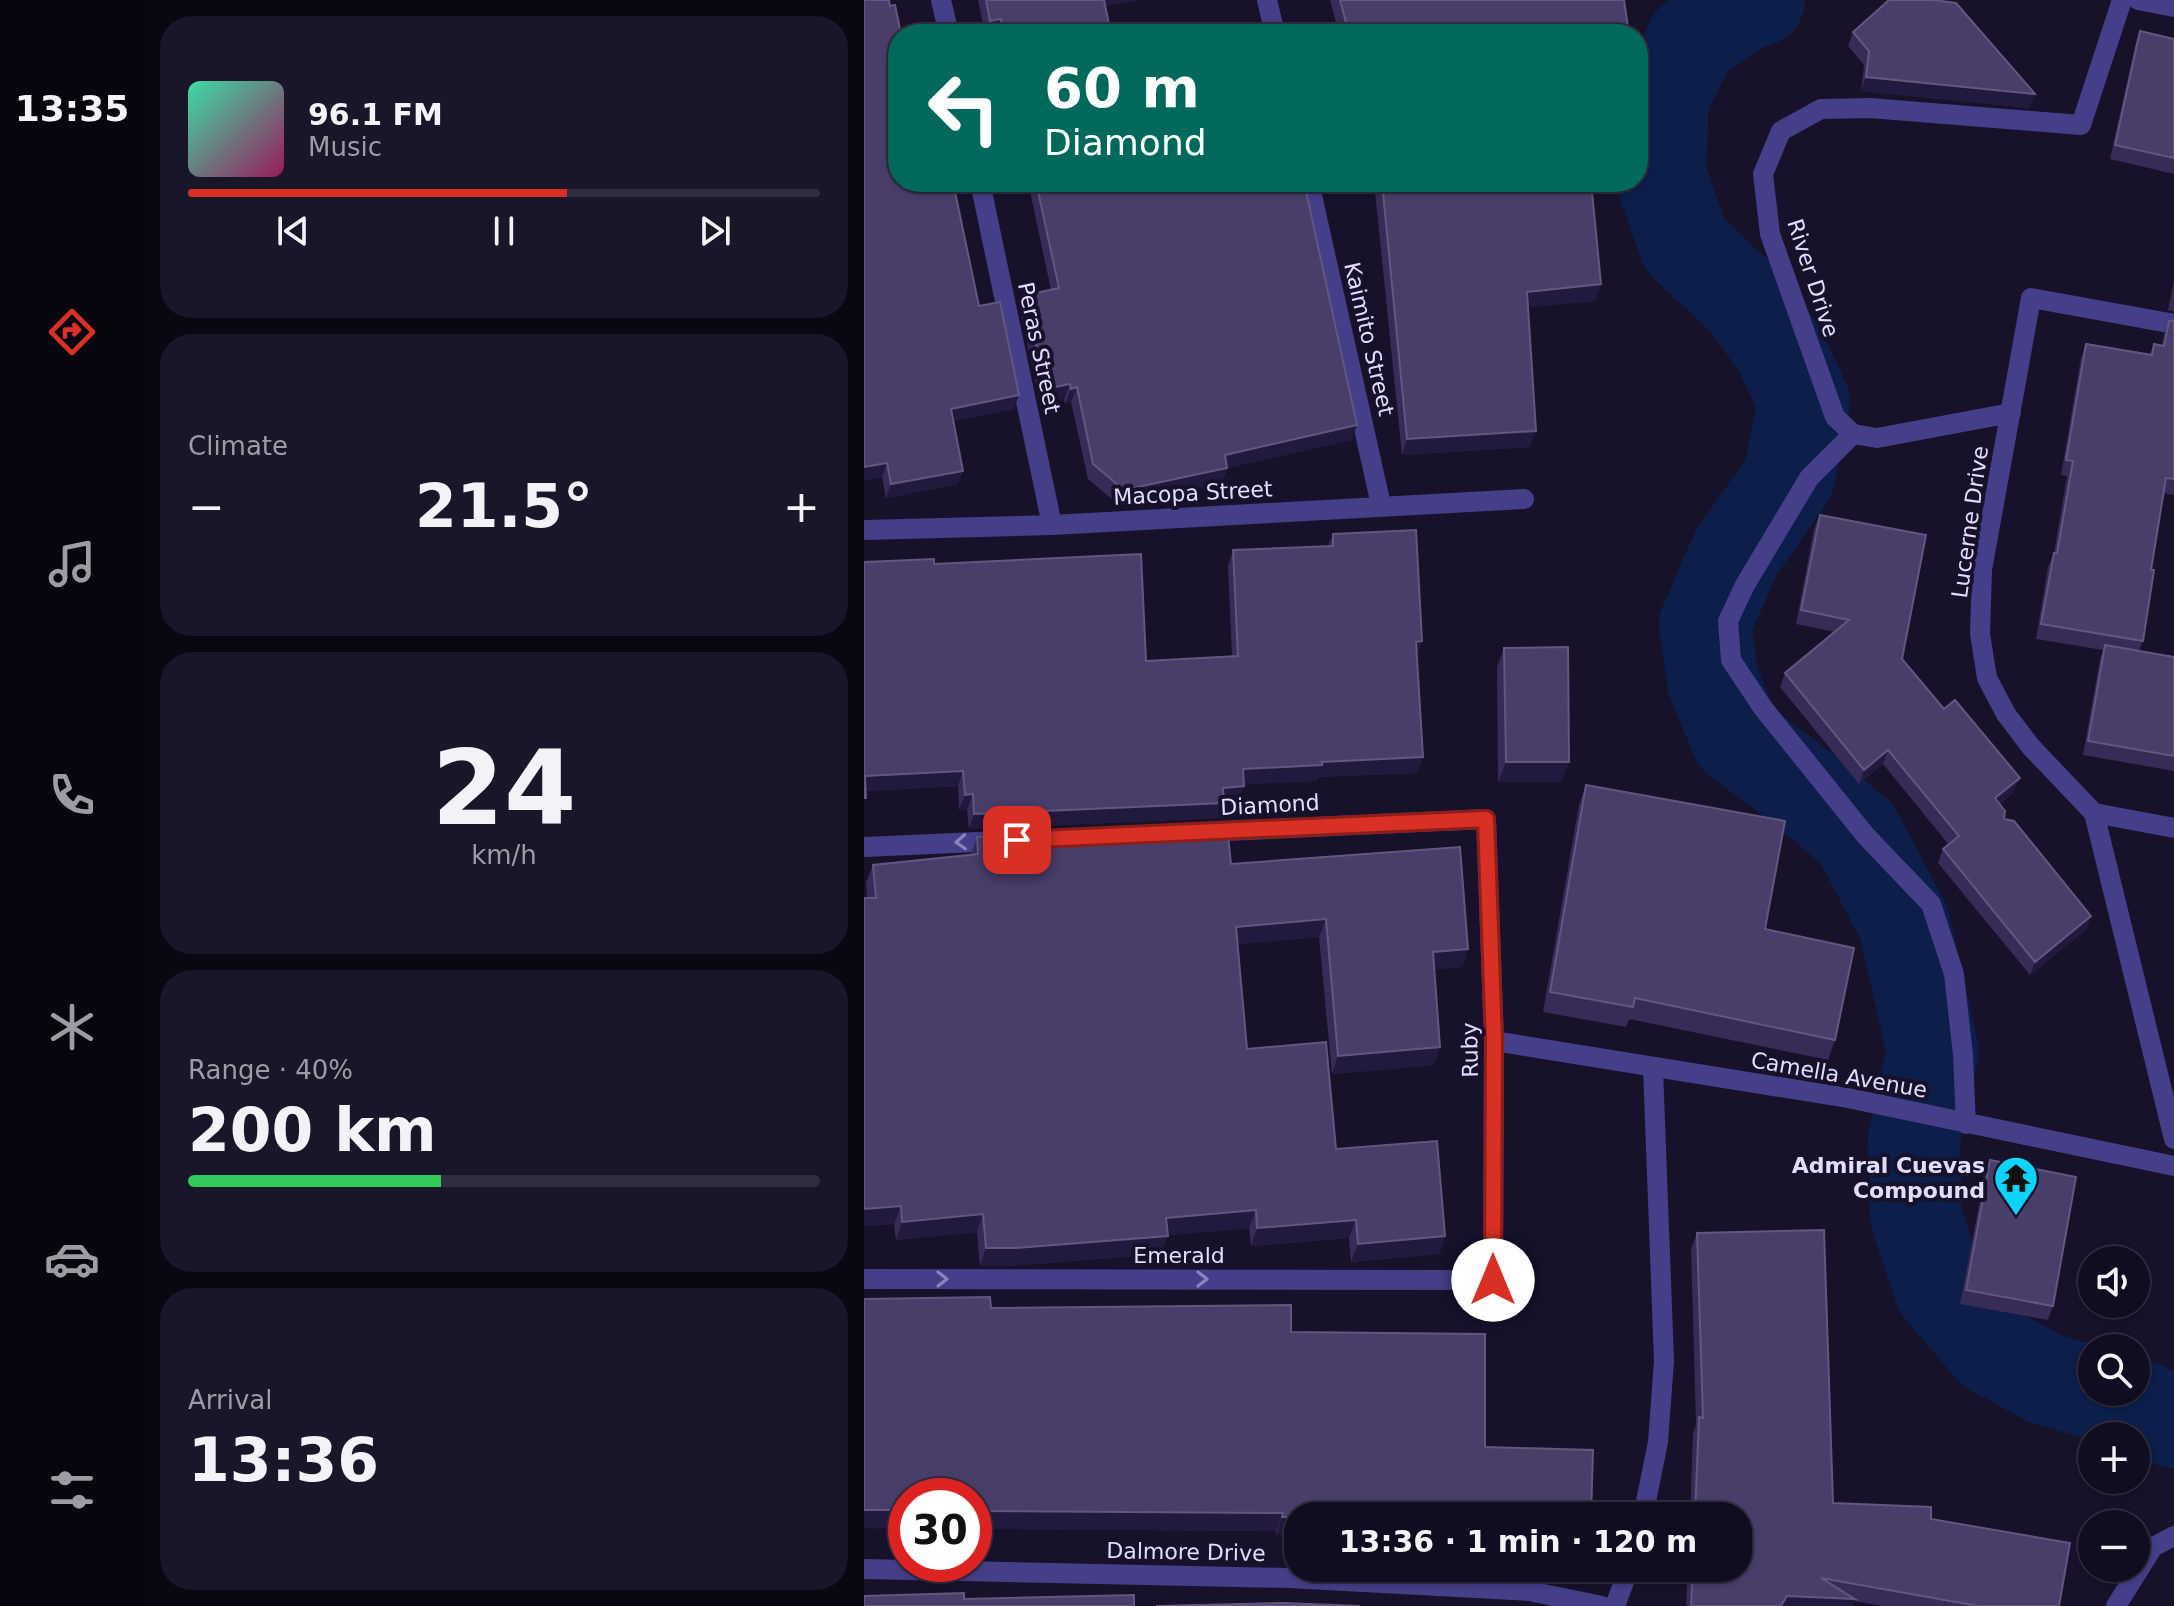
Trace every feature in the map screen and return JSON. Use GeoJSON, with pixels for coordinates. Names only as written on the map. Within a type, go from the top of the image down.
{"type":"FeatureCollection","features":[{"type":"Feature","properties":{"kind":"street"},"geometry":{"type":"LineString","coordinates":[[941,0],[947,24]]}},
{"type":"Feature","properties":{"kind":"street"},"geometry":{"type":"LineString","coordinates":[[1267,0],[1273,24]]}},
{"type":"Feature","properties":{"kind":"street","name":"River Drive"},"geometry":{"type":"LineString","coordinates":[[1853,434],[1835,417],[1770,234],[1763,174],[1781,131],[1821,109],[1833,108],[1870,108],[2081,125],[2122,0]]}},
{"type":"Feature","properties":{"kind":"street"},"geometry":{"type":"LineString","coordinates":[[2138,0],[2174,7]]}},
{"type":"Feature","properties":{"kind":"street","name":"Peras Street"},"geometry":{"type":"LineString","coordinates":[[982,192],[1052,525]]}},
{"type":"Feature","properties":{"kind":"street","name":"Kaimito Street"},"geometry":{"type":"LineString","coordinates":[[1311,192],[1381,505]]}},
{"type":"Feature","properties":{"kind":"street","name":"Lucerne Drive"},"geometry":{"type":"LineString","coordinates":[[2174,324],[2031,298],[1982,570],[1980,634],[1987,678],[2006,714],[2031,747],[2094,813],[2174,1139]]}},
{"type":"Feature","properties":{"kind":"street"},"geometry":{"type":"LineString","coordinates":[[1966,1124],[1963,1055],[1954,974],[1931,904],[1866,836],[1763,708],[1731,660],[1728,621],[1745,585],[1809,478],[1853,434],[1877,438],[2011,413]]}},
{"type":"Feature","properties":{"kind":"street","name":"Macopa Street"},"geometry":{"type":"LineString","coordinates":[[864,530],[1052,525],[1524,499]]}},
{"type":"Feature","properties":{"kind":"street"},"geometry":{"type":"LineString","coordinates":[[2094,813],[2174,828]]}},
{"type":"Feature","properties":{"kind":"street","name":"Diamond"},"geometry":{"type":"LineString","coordinates":[[1189,832],[1486,819]]}},
{"type":"Feature","properties":{"kind":"street","name":"Ruby"},"geometry":{"type":"LineString","coordinates":[[1486,819],[1494,1041],[1493,1280]]}},
{"type":"Feature","properties":{"kind":"street"},"geometry":{"type":"LineString","coordinates":[[864,847],[1017,840]]}},
{"type":"Feature","properties":{"kind":"street","name":"Camella Avenue"},"geometry":{"type":"LineString","coordinates":[[1494,1041],[1848,1098],[2174,1166]]}},
{"type":"Feature","properties":{"kind":"street"},"geometry":{"type":"LineString","coordinates":[[1646,1502],[1658,1442],[1664,1361],[1653,1068]]}},
{"type":"Feature","properties":{"kind":"street","name":"Emerald"},"geometry":{"type":"LineString","coordinates":[[864,1279],[1493,1280]]}},
{"type":"Feature","properties":{"kind":"street"},"geometry":{"type":"LineString","coordinates":[[2116,1606],[2153,1547],[2174,1536]]}},
{"type":"Feature","properties":{"kind":"street","name":"Dalmore Drive"},"geometry":{"type":"LineString","coordinates":[[864,1569],[1289,1578],[1529,1591],[1602,1606]]}},
{"type":"Feature","properties":{"kind":"street"},"geometry":{"type":"LineString","coordinates":[[1615,1606],[1624,1582]]}},
{"type":"Feature","properties":{"kind":"building"},"geometry":{"type":"Polygon","coordinates":[[[864,0],[889,0],[890,6],[895,5],[899,24],[888,24],[888,192],[955,192],[979,306],[1000,302],[1019,395],[951,409],[963,471],[891,484],[887,463],[864,467],[864,0]]]}},
{"type":"Feature","properties":{"kind":"building"},"geometry":{"type":"Polygon","coordinates":[[[986,0],[1104,0],[1109,24],[1002,24],[1001,19],[990,21],[986,0]]]}},
{"type":"Feature","properties":{"kind":"building"},"geometry":{"type":"Polygon","coordinates":[[[1340,0],[1624,0],[1628,24],[1346,24],[1340,0]]]}},
{"type":"Feature","properties":{"kind":"building"},"geometry":{"type":"Polygon","coordinates":[[[1889,0],[1956,3],[2035,94],[1866,77],[1869,51],[1853,32],[1889,0]]]}},
{"type":"Feature","properties":{"kind":"building"},"geometry":{"type":"Polygon","coordinates":[[[2140,31],[2174,39],[2174,158],[2115,145],[2140,31]]]}},
{"type":"Feature","properties":{"kind":"building"},"geometry":{"type":"Polygon","coordinates":[[[1038,192],[1306,192],[1357,425],[1225,455],[1227,468],[1124,490],[1093,464],[1077,387],[1071,389],[1070,384],[1045,389],[1026,295],[1059,288],[1038,192]]]}},
{"type":"Feature","properties":{"kind":"building"},"geometry":{"type":"Polygon","coordinates":[[[1383,192],[1592,192],[1601,284],[1527,292],[1536,431],[1407,439],[1383,192]]]}},
{"type":"Feature","properties":{"kind":"building"},"geometry":{"type":"Polygon","coordinates":[[[2169,321],[2174,321],[2174,479],[2166,478],[2143,641],[2041,624],[2073,461],[2066,460],[2086,344],[2152,355],[2154,344],[2164,346],[2169,321]]]}},
{"type":"Feature","properties":{"kind":"building"},"geometry":{"type":"Polygon","coordinates":[[[1820,515],[1926,535],[1902,659],[1944,709],[1955,700],[2020,778],[1995,798],[2005,811],[2004,819],[2014,821],[2091,916],[2035,962],[1943,849],[1959,836],[1888,750],[1864,770],[1785,673],[1849,620],[1801,610],[1820,515]]]}},
{"type":"Feature","properties":{"kind":"building"},"geometry":{"type":"Polygon","coordinates":[[[1416,530],[1422,641],[1416,642],[1423,757],[1243,769],[1244,786],[1223,788],[1224,803],[974,814],[973,794],[965,795],[963,771],[865,776],[864,798],[864,562],[934,559],[934,564],[1141,554],[1146,661],[1238,656],[1233,550],[1333,546],[1333,534],[1416,530]]]}},
{"type":"Feature","properties":{"kind":"building"},"geometry":{"type":"Polygon","coordinates":[[[2105,645],[2174,657],[2174,756],[2088,741],[2105,645]]]}},
{"type":"Feature","properties":{"kind":"building"},"geometry":{"type":"Polygon","coordinates":[[[1568,647],[1569,762],[1506,762],[1504,648],[1568,647]]]}},
{"type":"Feature","properties":{"kind":"building"},"geometry":{"type":"Polygon","coordinates":[[[1586,785],[1785,821],[1765,929],[1854,948],[1835,1040],[1635,998],[1633,1007],[1550,992],[1586,785]]]}},
{"type":"Feature","properties":{"kind":"building"},"geometry":{"type":"Polygon","coordinates":[[[1227,826],[1231,864],[1460,847],[1468,949],[1433,952],[1440,1047],[1338,1056],[1326,919],[1236,927],[1247,1049],[1326,1042],[1336,1149],[1437,1141],[1445,1236],[1358,1244],[1356,1220],[1257,1228],[1256,1210],[1166,1218],[1168,1236],[986,1248],[983,1214],[902,1222],[901,1206],[864,1209],[864,898],[876,898],[873,865],[978,854],[977,837],[1227,826]]]}},
{"type":"Feature","properties":{"kind":"building"},"geometry":{"type":"Polygon","coordinates":[[[1990,1160],[2076,1177],[2053,1306],[1966,1290],[1990,1160]]]}},
{"type":"Feature","properties":{"kind":"building"},"geometry":{"type":"Polygon","coordinates":[[[1824,1230],[1833,1503],[1931,1507],[1931,1519],[2070,1543],[2059,1606],[1978,1606],[1821,1578],[1855,1599],[1787,1596],[1781,1606],[1691,1606],[1692,1582],[1752,1582],[1752,1502],[1696,1502],[1699,1417],[1703,1418],[1697,1233],[1824,1230]]]}},
{"type":"Feature","properties":{"kind":"building"},"geometry":{"type":"Polygon","coordinates":[[[990,1297],[991,1308],[1291,1305],[1291,1332],[1485,1334],[1485,1447],[1593,1450],[1591,1502],[1284,1502],[1284,1517],[1283,1513],[992,1511],[992,1478],[888,1478],[888,1510],[864,1510],[864,1299],[990,1297]]]}},
{"type":"Feature","properties":{"kind":"building"},"geometry":{"type":"Polygon","coordinates":[[[964,1593],[964,1599],[1134,1595],[1134,1606],[864,1606],[864,1596],[964,1593]]]}},
{"type":"Feature","properties":{"kind":"building"},"geometry":{"type":"Polygon","coordinates":[[[1283,1603],[1360,1606],[1156,1606],[1283,1603]]]}},
{"type":"Feature","properties":{"kind":"waterway"},"geometry":{"type":"LineString","coordinates":[[1759,0],[1744,5],[1692,40],[1663,98],[1660,175],[1685,245],[1746,302],[1778,347],[1804,401],[1789,477],[1736,553],[1705,624],[1713,681],[1737,739],[1857,834],[1904,923],[1933,1052],[1914,1139],[1916,1217],[1940,1289],[1991,1349],[2046,1379],[2142,1407],[2174,1422]]}},
{"type":"Feature","properties":{"kind":"place","name":"Admiral Cuevas Compound"},"geometry":{"type":"Point","coordinates":[2016,1217]}},
{"type":"Feature","properties":{"kind":"route"},"geometry":{"type":"LineString","coordinates":[[1017,840],[1486,819],[1494,1041],[1493,1280]]}}]}
